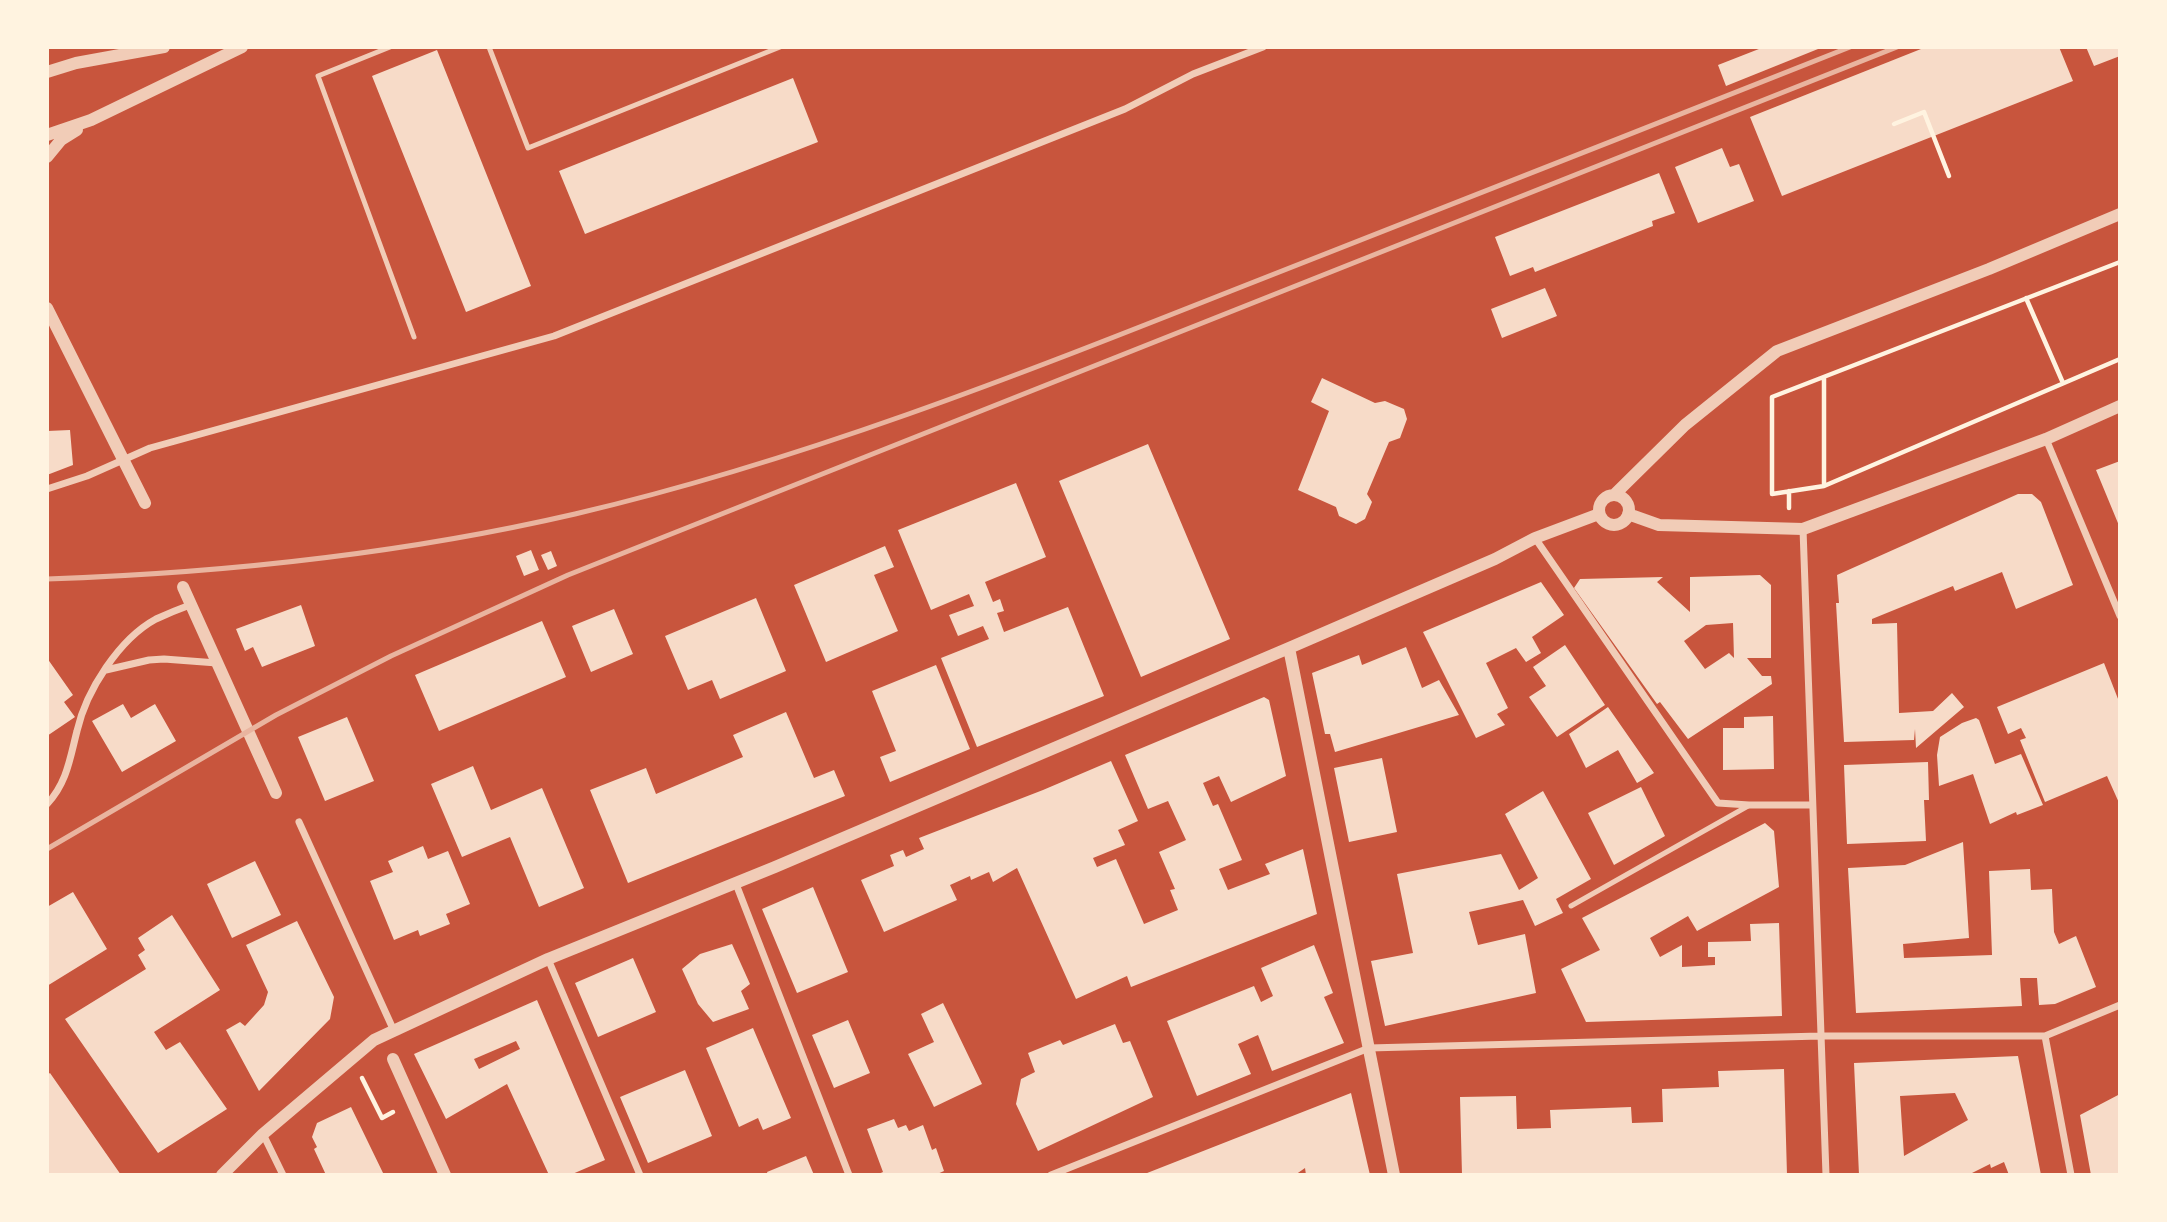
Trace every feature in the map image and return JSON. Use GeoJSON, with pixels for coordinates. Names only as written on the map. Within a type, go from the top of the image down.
{"type":"FeatureCollection","features":[{"type":"Feature","properties":{"kind":"street"},"geometry":{"type":"LineString","coordinates":[[47,72],[76,63],[164,47]]}},
{"type":"Feature","properties":{"kind":"street"},"geometry":{"type":"LineString","coordinates":[[47,135],[91,120],[242,47]]}},
{"type":"Feature","properties":{"kind":"street"},"geometry":{"type":"LineString","coordinates":[[47,489],[150,448],[555,336],[1125,109],[1193,74],[1263,47]]}},
{"type":"Feature","properties":{"kind":"street"},"geometry":{"type":"LineString","coordinates":[[47,157],[61,140],[91,120]]}},
{"type":"Feature","properties":{"kind":"street"},"geometry":{"type":"LineString","coordinates":[[1599,514],[1603,500],[1614,495],[1685,425],[1777,351],[1989,269],[2120,214]]}},
{"type":"Feature","properties":{"kind":"street"},"geometry":{"type":"LineString","coordinates":[[47,308],[145,503]]}},
{"type":"Feature","properties":{"kind":"street"},"geometry":{"type":"LineString","coordinates":[[1628,514],[1659,524],[1803,529],[2046,439],[2120,406]]}},
{"type":"Feature","properties":{"kind":"street"},"geometry":{"type":"LineString","coordinates":[[2046,439],[2120,616]]}},
{"type":"Feature","properties":{"kind":"street"},"geometry":{"type":"LineString","coordinates":[[1599,514],[1605,522],[1614,526],[1623,522],[1628,514],[1626,500],[1614,495]]}},
{"type":"Feature","properties":{"kind":"street"},"geometry":{"type":"LineString","coordinates":[[222,1175],[263,1134],[374,1040],[548,959],[736,884],[1495,559],[1535,538],[1599,514]]}},
{"type":"Feature","properties":{"kind":"street"},"geometry":{"type":"LineString","coordinates":[[1803,529],[1826,1175]]}},
{"type":"Feature","properties":{"kind":"street"},"geometry":{"type":"LineString","coordinates":[[1535,538],[1718,803],[1812,805]]}},
{"type":"Feature","properties":{"kind":"street"},"geometry":{"type":"LineString","coordinates":[[183,587],[276,793]]}},
{"type":"Feature","properties":{"kind":"street"},"geometry":{"type":"LineString","coordinates":[[47,804],[67,774],[86,703],[105,671],[137,632],[155,620],[190,605]]}},
{"type":"Feature","properties":{"kind":"street"},"geometry":{"type":"LineString","coordinates":[[1289,648],[1394,1175]]}},
{"type":"Feature","properties":{"kind":"street"},"geometry":{"type":"LineString","coordinates":[[105,671],[149,660],[217,663]]}},
{"type":"Feature","properties":{"kind":"street"},"geometry":{"type":"LineString","coordinates":[[299,822],[394,1031]]}},
{"type":"Feature","properties":{"kind":"street"},"geometry":{"type":"LineString","coordinates":[[736,884],[849,1175]]}},
{"type":"Feature","properties":{"kind":"street"},"geometry":{"type":"LineString","coordinates":[[548,959],[640,1175]]}},
{"type":"Feature","properties":{"kind":"street"},"geometry":{"type":"LineString","coordinates":[[1051,1175],[1369,1048],[1820,1036],[2045,1036],[2120,1005]]}},
{"type":"Feature","properties":{"kind":"street"},"geometry":{"type":"LineString","coordinates":[[2045,1036],[2071,1175]]}},
{"type":"Feature","properties":{"kind":"street"},"geometry":{"type":"LineString","coordinates":[[393,1059],[445,1175]]}},
{"type":"Feature","properties":{"kind":"street"},"geometry":{"type":"LineString","coordinates":[[263,1134],[283,1175]]}},
{"type":"Feature","properties":{"kind":"lane"},"geometry":{"type":"LineString","coordinates":[[390,47],[318,76],[414,337]]}},
{"type":"Feature","properties":{"kind":"lane"},"geometry":{"type":"LineString","coordinates":[[489,47],[528,148],[780,47]]}},
{"type":"Feature","properties":{"kind":"lane"},"geometry":{"type":"LineString","coordinates":[[1572,906],[1749,805]]}},
{"type":"Feature","properties":{"kind":"path"},"geometry":{"type":"LineString","coordinates":[[1894,124],[1924,113],[1949,176]]}},
{"type":"Feature","properties":{"kind":"path"},"geometry":{"type":"LineString","coordinates":[[2120,262],[1772,397],[1772,494],[1824,486],[2120,359]]}},
{"type":"Feature","properties":{"kind":"path"},"geometry":{"type":"LineString","coordinates":[[2026,298],[2063,383]]}},
{"type":"Feature","properties":{"kind":"path"},"geometry":{"type":"LineString","coordinates":[[1824,378],[1824,486]]}},
{"type":"Feature","properties":{"kind":"path"},"geometry":{"type":"LineString","coordinates":[[353,1058],[382,1118],[393,1112],[387,1100]]}},
{"type":"Feature","properties":{"kind":"building"},"geometry":{"type":"Polygon","coordinates":[[[1764,47],[1823,47],[1726,86],[1718,65],[1764,47]]]}},
{"type":"Feature","properties":{"kind":"building"},"geometry":{"type":"Polygon","coordinates":[[[1926,47],[2059,47],[2073,81],[1782,196],[1750,117],[1926,47]]]}},
{"type":"Feature","properties":{"kind":"building"},"geometry":{"type":"Polygon","coordinates":[[[2086,47],[2120,47],[2120,56],[2094,66],[2086,47]]]}},
{"type":"Feature","properties":{"kind":"building"},"geometry":{"type":"Polygon","coordinates":[[[437,50],[531,286],[466,312],[372,76],[437,50]]]}},
{"type":"Feature","properties":{"kind":"building"},"geometry":{"type":"Polygon","coordinates":[[[793,78],[818,142],[585,234],[559,171],[793,78]]]}},
{"type":"Feature","properties":{"kind":"building"},"geometry":{"type":"Polygon","coordinates":[[[1722,148],[1730,167],[1739,164],[1754,201],[1698,223],[1675,167],[1722,148]]]}},
{"type":"Feature","properties":{"kind":"building"},"geometry":{"type":"Polygon","coordinates":[[[1659,173],[1675,213],[1652,221],[1653,226],[1535,272],[1533,267],[1510,276],[1495,237],[1659,173]]]}},
{"type":"Feature","properties":{"kind":"building"},"geometry":{"type":"Polygon","coordinates":[[[1545,288],[1557,316],[1502,338],[1491,309],[1545,288]]]}},
{"type":"Feature","properties":{"kind":"building"},"geometry":{"type":"Polygon","coordinates":[[[1322,378],[1375,403],[1385,401],[1404,409],[1407,419],[1400,438],[1389,442],[1367,494],[1372,502],[1365,519],[1356,524],[1339,516],[1336,507],[1298,490],[1329,411],[1311,402],[1322,378]]]}},
{"type":"Feature","properties":{"kind":"building"},"geometry":{"type":"Polygon","coordinates":[[[70,430],[73,465],[47,475],[47,431],[70,430]]]}},
{"type":"Feature","properties":{"kind":"building"},"geometry":{"type":"Polygon","coordinates":[[[1148,444],[1230,639],[1141,677],[1059,481],[1148,444]]]}},
{"type":"Feature","properties":{"kind":"building"},"geometry":{"type":"Polygon","coordinates":[[[2120,461],[2120,528],[2096,470],[2120,461]]]}},
{"type":"Feature","properties":{"kind":"building"},"geometry":{"type":"Polygon","coordinates":[[[1016,483],[1046,557],[985,582],[993,602],[1000,599],[1004,611],[997,613],[1004,632],[1068,607],[1104,696],[977,747],[941,658],[989,639],[983,626],[958,636],[949,615],[974,606],[969,594],[931,610],[898,530],[1016,483]]]}},
{"type":"Feature","properties":{"kind":"building"},"geometry":{"type":"Polygon","coordinates":[[[2018,494],[2032,494],[2041,502],[2073,585],[2016,609],[2002,572],[1955,591],[1953,586],[1872,619],[1872,624],[1897,623],[1899,713],[1933,711],[1952,693],[1964,707],[1916,748],[1915,729],[1914,740],[1844,742],[1836,603],[1839,603],[1837,575],[2018,494]]]}},
{"type":"Feature","properties":{"kind":"building"},"geometry":{"type":"Polygon","coordinates":[[[885,546],[894,567],[874,575],[898,631],[826,662],[794,585],[885,546]]]}},
{"type":"Feature","properties":{"kind":"building"},"geometry":{"type":"Polygon","coordinates":[[[531,550],[539,570],[524,576],[516,556],[531,550]]]}},
{"type":"Feature","properties":{"kind":"building"},"geometry":{"type":"Polygon","coordinates":[[[551,551],[557,566],[548,570],[541,555],[551,551]]]}},
{"type":"Feature","properties":{"kind":"building"},"geometry":{"type":"Polygon","coordinates":[[[1760,575],[1771,585],[1771,658],[1747,658],[1762,676],[1771,676],[1772,684],[1688,739],[1660,702],[1657,704],[1574,588],[1580,579],[1663,577],[1657,582],[1690,612],[1690,577],[1760,575]],[[1733,623],[1706,625],[1684,641],[1705,669],[1729,653],[1734,658],[1733,623]]]}},
{"type":"Feature","properties":{"kind":"building"},"geometry":{"type":"Polygon","coordinates":[[[1541,582],[1564,615],[1532,637],[1541,653],[1526,662],[1516,648],[1486,663],[1508,708],[1497,714],[1505,725],[1476,738],[1423,632],[1541,582]]]}},
{"type":"Feature","properties":{"kind":"building"},"geometry":{"type":"Polygon","coordinates":[[[756,598],[786,671],[720,699],[712,680],[688,690],[665,636],[756,598]]]}},
{"type":"Feature","properties":{"kind":"building"},"geometry":{"type":"Polygon","coordinates":[[[301,605],[315,646],[262,667],[253,647],[245,651],[236,629],[301,605]]]}},
{"type":"Feature","properties":{"kind":"building"},"geometry":{"type":"Polygon","coordinates":[[[614,609],[633,654],[591,672],[572,626],[614,609]]]}},
{"type":"Feature","properties":{"kind":"building"},"geometry":{"type":"Polygon","coordinates":[[[542,621],[566,677],[439,731],[415,675],[542,621]]]}},
{"type":"Feature","properties":{"kind":"building"},"geometry":{"type":"Polygon","coordinates":[[[1565,645],[1605,705],[1557,737],[1529,697],[1546,686],[1533,667],[1565,645]]]}},
{"type":"Feature","properties":{"kind":"building"},"geometry":{"type":"Polygon","coordinates":[[[1406,647],[1422,688],[1439,680],[1459,715],[1335,752],[1330,734],[1325,734],[1312,673],[1359,655],[1362,665],[1406,647]]]}},
{"type":"Feature","properties":{"kind":"building"},"geometry":{"type":"Polygon","coordinates":[[[47,658],[73,695],[64,702],[75,717],[47,736],[47,658]]]}},
{"type":"Feature","properties":{"kind":"building"},"geometry":{"type":"Polygon","coordinates":[[[2104,663],[2120,704],[2120,805],[2107,776],[2045,802],[2020,740],[2026,738],[2021,728],[2008,734],[1997,707],[2104,663]]]}},
{"type":"Feature","properties":{"kind":"building"},"geometry":{"type":"Polygon","coordinates":[[[936,665],[970,749],[890,782],[880,757],[896,751],[872,691],[936,665]]]}},
{"type":"Feature","properties":{"kind":"building"},"geometry":{"type":"Polygon","coordinates":[[[1264,697],[1269,700],[1286,776],[1231,802],[1219,776],[1203,783],[1213,806],[1218,804],[1242,860],[1219,869],[1228,890],[1270,874],[1265,864],[1303,849],[1317,914],[1131,987],[1127,976],[1076,999],[1017,868],[993,882],[989,872],[971,880],[970,876],[950,885],[957,900],[884,932],[861,880],[894,866],[890,855],[903,850],[906,857],[924,849],[919,838],[1111,761],[1138,821],[1118,830],[1125,845],[1093,858],[1097,867],[1116,859],[1144,924],[1178,910],[1170,890],[1175,889],[1159,852],[1186,840],[1168,801],[1148,809],[1125,755],[1264,697]]]}},
{"type":"Feature","properties":{"kind":"building"},"geometry":{"type":"Polygon","coordinates":[[[123,704],[131,718],[155,704],[176,741],[122,772],[92,721],[123,704]]]}},
{"type":"Feature","properties":{"kind":"building"},"geometry":{"type":"Polygon","coordinates":[[[1608,707],[1654,773],[1637,783],[1618,750],[1586,768],[1569,734],[1608,707]]]}},
{"type":"Feature","properties":{"kind":"building"},"geometry":{"type":"Polygon","coordinates":[[[786,712],[814,778],[834,770],[845,796],[628,883],[590,790],[646,768],[656,794],[743,757],[733,735],[786,712]]]}},
{"type":"Feature","properties":{"kind":"building"},"geometry":{"type":"Polygon","coordinates":[[[1773,716],[1774,769],[1723,770],[1723,728],[1744,728],[1744,717],[1773,716]]]}},
{"type":"Feature","properties":{"kind":"building"},"geometry":{"type":"Polygon","coordinates":[[[347,717],[374,781],[325,801],[298,737],[347,717]]]}},
{"type":"Feature","properties":{"kind":"building"},"geometry":{"type":"Polygon","coordinates":[[[1976,718],[1995,764],[2021,754],[2043,805],[2017,815],[2016,812],[1990,824],[1973,774],[1939,786],[1937,755],[1940,737],[1962,723],[1976,718]]]}},
{"type":"Feature","properties":{"kind":"building"},"geometry":{"type":"Polygon","coordinates":[[[1382,758],[1397,832],[1349,842],[1334,768],[1382,758]]]}},
{"type":"Feature","properties":{"kind":"building"},"geometry":{"type":"Polygon","coordinates":[[[1928,762],[1929,800],[1924,800],[1926,841],[1847,844],[1844,765],[1928,762]]]}},
{"type":"Feature","properties":{"kind":"building"},"geometry":{"type":"Polygon","coordinates":[[[473,766],[491,810],[542,788],[584,888],[539,907],[510,837],[462,857],[431,784],[473,766]]]}},
{"type":"Feature","properties":{"kind":"building"},"geometry":{"type":"Polygon","coordinates":[[[1641,787],[1665,836],[1614,865],[1588,813],[1641,787]]]}},
{"type":"Feature","properties":{"kind":"building"},"geometry":{"type":"Polygon","coordinates":[[[1543,791],[1591,879],[1556,899],[1563,913],[1535,926],[1523,900],[1469,912],[1478,945],[1525,934],[1536,993],[1385,1026],[1371,961],[1413,953],[1397,874],[1501,854],[1519,890],[1538,878],[1505,814],[1543,791]]]}},
{"type":"Feature","properties":{"kind":"building"},"geometry":{"type":"Polygon","coordinates":[[[1765,823],[1774,831],[1779,887],[1697,931],[1688,916],[1650,938],[1660,957],[1682,945],[1682,967],[1715,965],[1715,957],[1708,957],[1708,942],[1751,941],[1750,924],[1779,923],[1782,1016],[1586,1022],[1561,969],[1600,950],[1582,918],[1765,823]]]}},
{"type":"Feature","properties":{"kind":"building"},"geometry":{"type":"Polygon","coordinates":[[[1963,842],[1969,938],[1903,944],[1904,958],[1992,955],[1989,871],[2030,869],[2031,890],[2052,889],[2054,932],[2059,944],[2076,936],[2096,987],[2055,1004],[2039,1005],[2037,978],[2020,978],[2022,1006],[1856,1013],[1848,868],[1905,865],[1963,842]]]}},
{"type":"Feature","properties":{"kind":"building"},"geometry":{"type":"Polygon","coordinates":[[[423,846],[428,859],[448,851],[470,904],[446,914],[450,924],[420,936],[418,930],[394,940],[370,881],[393,872],[388,861],[423,846]]]}},
{"type":"Feature","properties":{"kind":"building"},"geometry":{"type":"Polygon","coordinates":[[[255,861],[281,915],[232,938],[207,884],[255,861]]]}},
{"type":"Feature","properties":{"kind":"building"},"geometry":{"type":"Polygon","coordinates":[[[813,887],[848,972],[797,993],[762,909],[813,887]]]}},
{"type":"Feature","properties":{"kind":"building"},"geometry":{"type":"Polygon","coordinates":[[[73,892],[107,949],[47,986],[47,907],[73,892]]]}},
{"type":"Feature","properties":{"kind":"building"},"geometry":{"type":"Polygon","coordinates":[[[172,915],[220,990],[154,1032],[166,1050],[180,1042],[227,1109],[158,1153],[65,1019],[146,969],[138,955],[145,950],[138,938],[172,915]]]}},
{"type":"Feature","properties":{"kind":"building"},"geometry":{"type":"Polygon","coordinates":[[[297,921],[334,997],[330,1019],[259,1091],[226,1030],[240,1022],[245,1026],[264,1005],[268,992],[246,945],[297,921]]]}},
{"type":"Feature","properties":{"kind":"building"},"geometry":{"type":"Polygon","coordinates":[[[732,944],[750,984],[741,991],[749,1009],[713,1022],[698,1004],[682,969],[700,954],[732,944]]]}},
{"type":"Feature","properties":{"kind":"building"},"geometry":{"type":"Polygon","coordinates":[[[1314,945],[1333,993],[1324,997],[1344,1043],[1272,1071],[1258,1035],[1238,1044],[1251,1074],[1197,1096],[1167,1021],[1254,986],[1261,1002],[1273,996],[1261,968],[1314,945]]]}},
{"type":"Feature","properties":{"kind":"building"},"geometry":{"type":"Polygon","coordinates":[[[633,958],[656,1012],[598,1037],[575,983],[633,958]]]}},
{"type":"Feature","properties":{"kind":"building"},"geometry":{"type":"Polygon","coordinates":[[[537,1000],[605,1160],[570,1175],[549,1175],[507,1084],[446,1119],[414,1054],[537,1000]],[[516,1041],[474,1059],[479,1069],[520,1049],[516,1041]]]}},
{"type":"Feature","properties":{"kind":"building"},"geometry":{"type":"Polygon","coordinates":[[[943,1003],[982,1084],[934,1107],[908,1054],[934,1042],[921,1014],[943,1003]]]}},
{"type":"Feature","properties":{"kind":"building"},"geometry":{"type":"Polygon","coordinates":[[[848,1020],[870,1073],[834,1088],[812,1035],[848,1020]]]}},
{"type":"Feature","properties":{"kind":"building"},"geometry":{"type":"Polygon","coordinates":[[[1115,1024],[1123,1043],[1130,1041],[1153,1097],[1038,1151],[1016,1104],[1021,1079],[1035,1072],[1028,1053],[1060,1040],[1063,1045],[1115,1024]]]}},
{"type":"Feature","properties":{"kind":"building"},"geometry":{"type":"Polygon","coordinates":[[[753,1028],[791,1118],[763,1130],[758,1118],[739,1127],[706,1048],[753,1028]]]}},
{"type":"Feature","properties":{"kind":"building"},"geometry":{"type":"Polygon","coordinates":[[[2018,1056],[2041,1175],[2009,1175],[2004,1162],[1991,1168],[1990,1164],[1968,1175],[1859,1175],[1854,1063],[2018,1056]],[[1955,1093],[1900,1096],[1904,1156],[1968,1120],[1955,1093]]]}},
{"type":"Feature","properties":{"kind":"building"},"geometry":{"type":"Polygon","coordinates":[[[1784,1069],[1787,1175],[1462,1175],[1460,1097],[1516,1096],[1517,1129],[1551,1128],[1550,1110],[1631,1107],[1632,1123],[1663,1122],[1662,1089],[1719,1087],[1718,1071],[1784,1069]]]}},
{"type":"Feature","properties":{"kind":"building"},"geometry":{"type":"Polygon","coordinates":[[[685,1070],[712,1136],[648,1163],[620,1097],[685,1070]]]}},
{"type":"Feature","properties":{"kind":"building"},"geometry":{"type":"Polygon","coordinates":[[[50,1073],[121,1175],[50,1175],[47,1170],[47,1075],[50,1073]]]}},
{"type":"Feature","properties":{"kind":"building"},"geometry":{"type":"Polygon","coordinates":[[[1351,1093],[1370,1175],[1306,1175],[1305,1168],[1295,1175],[1142,1175],[1351,1093]]]}},
{"type":"Feature","properties":{"kind":"building"},"geometry":{"type":"Polygon","coordinates":[[[2120,1094],[2120,1175],[2091,1175],[2080,1115],[2120,1094]]]}},
{"type":"Feature","properties":{"kind":"building"},"geometry":{"type":"Polygon","coordinates":[[[351,1107],[384,1175],[326,1175],[314,1149],[317,1147],[312,1137],[317,1123],[351,1107]]]}},
{"type":"Feature","properties":{"kind":"building"},"geometry":{"type":"Polygon","coordinates":[[[894,1119],[898,1128],[906,1125],[909,1131],[923,1125],[932,1150],[936,1148],[944,1171],[935,1175],[876,1175],[883,1172],[867,1129],[894,1119]]]}},
{"type":"Feature","properties":{"kind":"building"},"geometry":{"type":"Polygon","coordinates":[[[806,1156],[814,1175],[768,1175],[767,1172],[806,1156]]]}},
{"type":"Feature","properties":{"kind":"railway"},"geometry":{"type":"LineString","coordinates":[[47,579],[180,572],[379,551],[575,514],[743,469],[989,385],[1850,47]]}},
{"type":"Feature","properties":{"kind":"railway"},"geometry":{"type":"LineString","coordinates":[[47,849],[276,715],[391,656],[568,575],[1897,47]]}}]}
